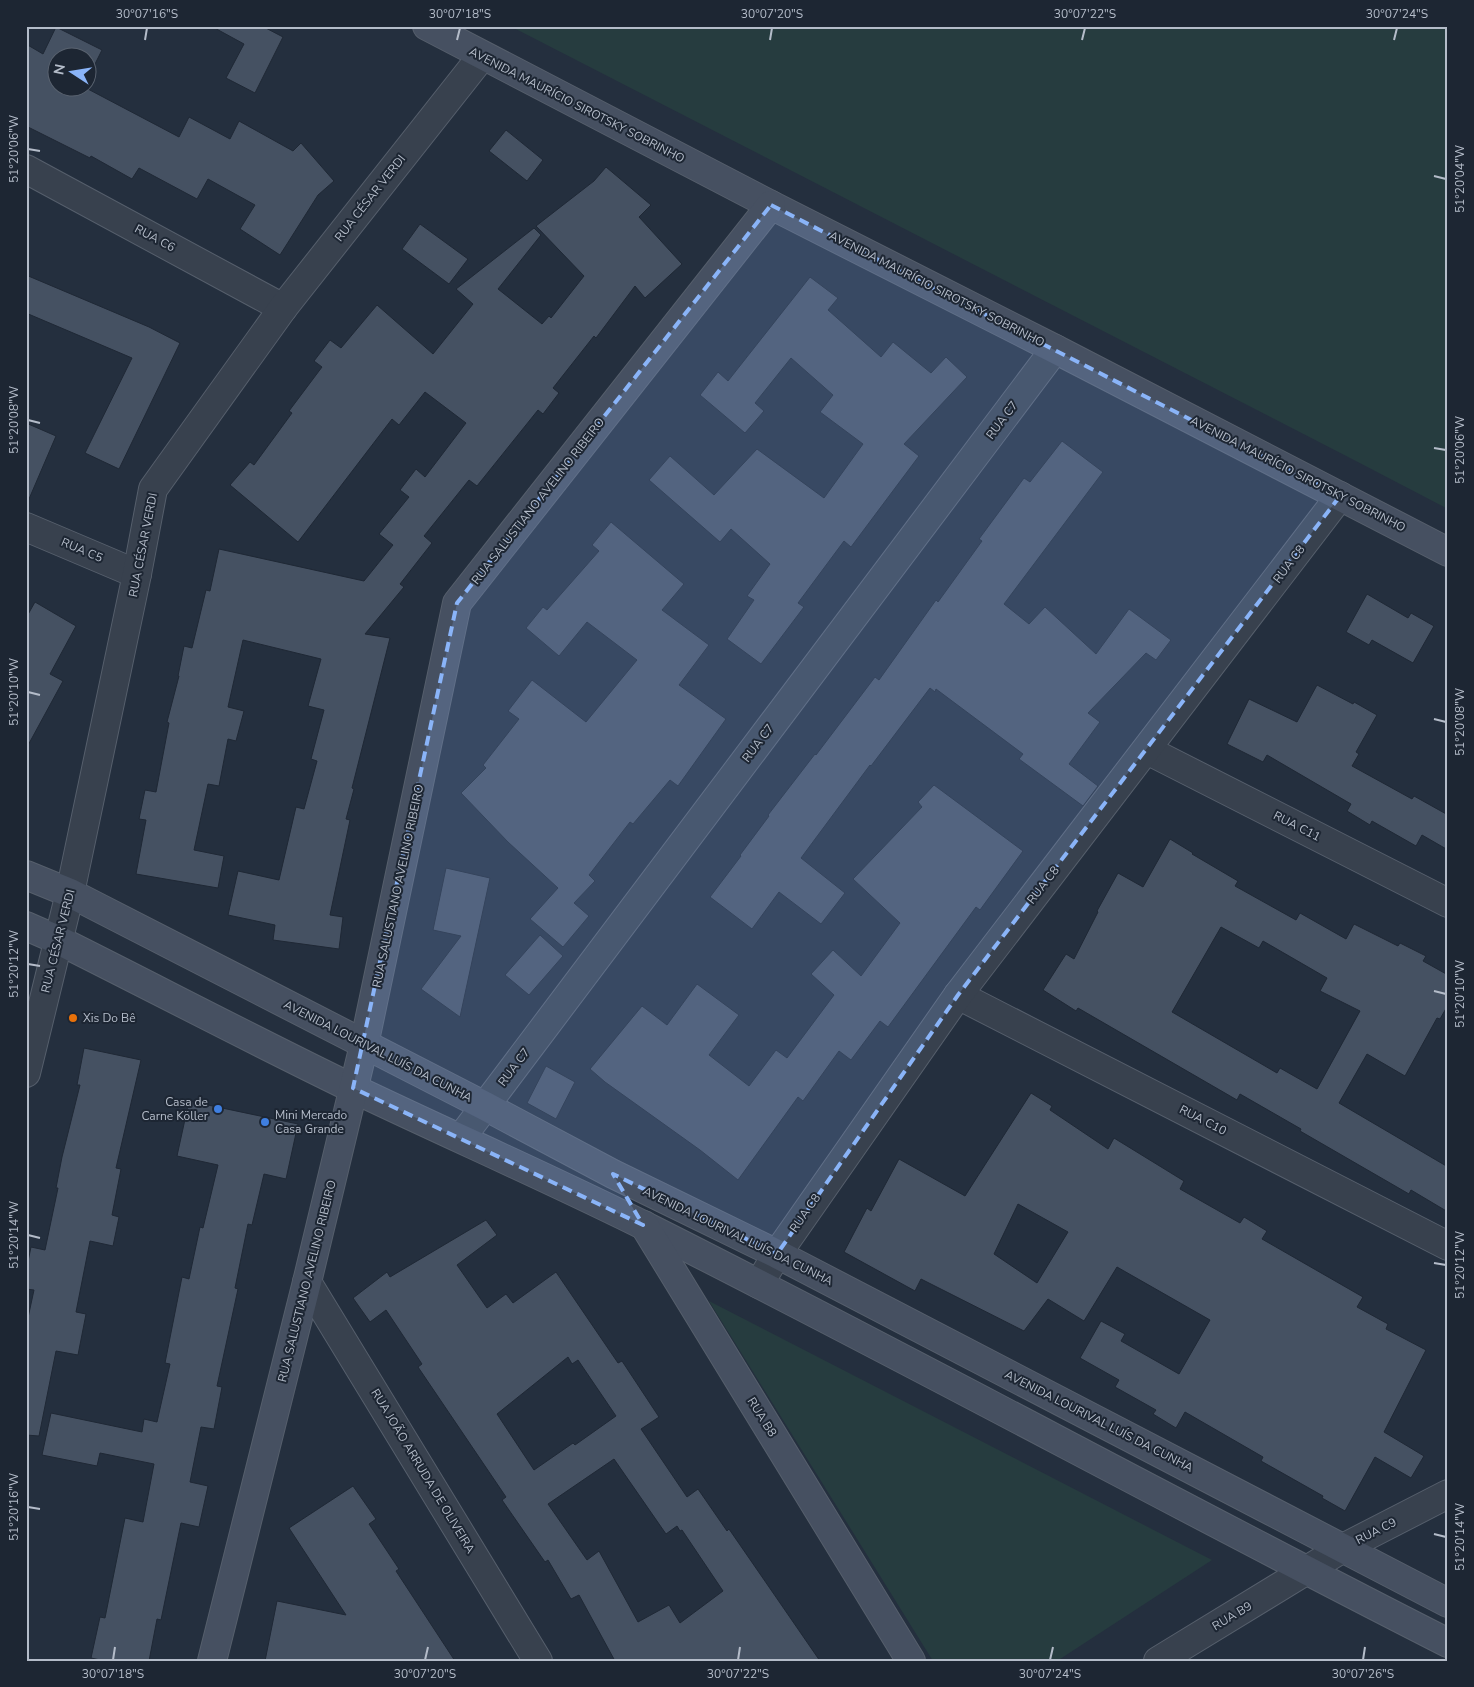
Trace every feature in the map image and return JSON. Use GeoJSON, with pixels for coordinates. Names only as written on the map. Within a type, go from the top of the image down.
{"type":"FeatureCollection","features":[{"type":"Feature","properties":{"kind":"street","name":"AVENIDA MAURÍCIO SIROTSKY SOBRINHO"},"geometry":{"type":"LineString","coordinates":[[427,26],[771,205],[1448,552]]}},
{"type":"Feature","properties":{"kind":"street","name":"RUA CÉSAR VERDI"},"geometry":{"type":"LineString","coordinates":[[26,1073],[70,893],[153,489],[283,308],[482,56]]}},
{"type":"Feature","properties":{"kind":"street","name":"RUA C6"},"geometry":{"type":"LineString","coordinates":[[26,169],[283,308]]}},
{"type":"Feature","properties":{"kind":"street","name":"RUA SALUSTIANO AVELINO RIBEIRO"},"geometry":{"type":"LineString","coordinates":[[212,1661],[364,1045],[457,603],[771,205]]}},
{"type":"Feature","properties":{"kind":"street","name":"RUA C7"},"geometry":{"type":"LineString","coordinates":[[461,1138],[1055,349]]}},
{"type":"Feature","properties":{"kind":"street","name":"RUA C8"},"geometry":{"type":"LineString","coordinates":[[759,1284],[777,1254],[958,995],[1340,496]]}},
{"type":"Feature","properties":{"kind":"street","name":"RUA C5"},"geometry":{"type":"LineString","coordinates":[[26,527],[137,574]]}},
{"type":"Feature","properties":{"kind":"street","name":"RUA C11"},"geometry":{"type":"LineString","coordinates":[[1147,750],[1448,903]]}},
{"type":"Feature","properties":{"kind":"street","name":"AVENIDA LOURIVAL LUÍS DA CUNHA"},"geometry":{"type":"LineString","coordinates":[[26,875],[70,893],[485,1106],[613,1174],[777,1254],[1448,1603]]}},
{"type":"Feature","properties":{"kind":"street"},"geometry":{"type":"LineString","coordinates":[[26,926],[58,940],[353,1088],[644,1225],[1306,1571],[1448,1643]]}},
{"type":"Feature","properties":{"kind":"street","name":"RUA C10"},"geometry":{"type":"LineString","coordinates":[[958,995],[1448,1246]]}},
{"type":"Feature","properties":{"kind":"street","name":"RUA B8"},"geometry":{"type":"LineString","coordinates":[[613,1174],[911,1661]]}},
{"type":"Feature","properties":{"kind":"street","name":"RUA JOÃO ARRUDA DE OLIVEIRA"},"geometry":{"type":"LineString","coordinates":[[307,1282],[538,1661]]}},
{"type":"Feature","properties":{"kind":"street","name":"RUA C9"},"geometry":{"type":"LineString","coordinates":[[1306,1571],[1343,1548],[1448,1494]]}},
{"type":"Feature","properties":{"kind":"street","name":"RUA B9"},"geometry":{"type":"LineString","coordinates":[[1158,1661],[1306,1571]]}},
{"type":"Feature","properties":{"kind":"highlighted area"},"geometry":{"type":"Polygon","coordinates":[[[771,205],[1340,496],[958,995],[777,1254],[613,1174],[643,1225],[353,1088],[457,603],[771,205]]]}},
{"type":"Feature","properties":{"kind":"green space"},"geometry":{"type":"Polygon","coordinates":[[[510,26],[1448,26],[1448,509],[1354,460],[510,26]]]}},
{"type":"Feature","properties":{"kind":"green space"},"geometry":{"type":"Polygon","coordinates":[[[709,1301],[1212,1560],[1057,1661],[933,1661],[709,1301]]]}},
{"type":"Feature","properties":{"kind":"building"},"geometry":{"type":"Polygon","coordinates":[[[211,26],[262,26],[283,37],[255,93],[226,78],[244,44],[211,26]]]}},
{"type":"Feature","properties":{"kind":"building"},"geometry":{"type":"Polygon","coordinates":[[[56,27],[98,48],[48,48],[48,98],[98,98],[98,94],[179,137],[189,117],[230,139],[239,121],[293,151],[301,143],[334,181],[318,195],[280,255],[240,229],[255,205],[208,179],[197,199],[139,168],[132,179],[91,156],[90,158],[26,126],[26,44],[43,54],[56,27]]]}},
{"type":"Feature","properties":{"kind":"building"},"geometry":{"type":"Polygon","coordinates":[[[98,48],[102,50],[98,58],[98,48]]]}},
{"type":"Feature","properties":{"kind":"building"},"geometry":{"type":"Polygon","coordinates":[[[506,130],[543,160],[527,181],[489,151],[506,130]]]}},
{"type":"Feature","properties":{"kind":"building"},"geometry":{"type":"Polygon","coordinates":[[[606,167],[651,205],[639,217],[682,264],[645,298],[635,286],[596,338],[594,336],[553,388],[559,393],[543,414],[538,410],[477,486],[469,480],[424,536],[432,543],[400,584],[404,587],[365,634],[390,638],[352,788],[354,789],[346,819],[350,820],[330,915],[343,917],[339,949],[273,940],[275,925],[228,915],[238,871],[279,880],[296,807],[304,809],[317,761],[311,759],[324,710],[308,706],[321,659],[243,640],[228,707],[244,711],[236,741],[228,739],[219,786],[208,784],[194,850],[224,856],[218,888],[136,874],[146,820],[139,819],[145,790],[156,792],[169,723],[167,722],[179,676],[184,646],[192,648],[206,590],[210,591],[219,549],[364,581],[393,545],[379,534],[409,497],[400,490],[416,469],[425,477],[466,423],[425,392],[399,425],[392,419],[298,542],[230,485],[250,462],[254,465],[292,413],[289,411],[322,367],[314,361],[330,340],[341,348],[377,305],[433,354],[473,304],[456,289],[534,228],[541,235],[498,289],[542,324],[549,316],[551,318],[584,276],[536,226],[594,181],[606,167]]]}},
{"type":"Feature","properties":{"kind":"building"},"geometry":{"type":"Polygon","coordinates":[[[420,224],[468,259],[449,284],[402,249],[420,224]]]}},
{"type":"Feature","properties":{"kind":"building"},"geometry":{"type":"Polygon","coordinates":[[[26,275],[149,327],[180,343],[119,469],[85,453],[132,358],[26,313],[26,275]]]}},
{"type":"Feature","properties":{"kind":"building"},"geometry":{"type":"Polygon","coordinates":[[[810,277],[838,298],[828,310],[881,357],[893,342],[931,373],[946,357],[967,377],[904,444],[919,456],[851,547],[844,541],[798,603],[804,607],[761,664],[727,639],[754,600],[747,596],[770,564],[731,529],[720,542],[649,480],[670,456],[714,495],[757,449],[824,498],[863,444],[820,412],[833,395],[791,358],[755,403],[764,411],[745,433],[700,395],[718,372],[728,381],[810,277]]]}},
{"type":"Feature","properties":{"kind":"building"},"geometry":{"type":"Polygon","coordinates":[[[26,423],[56,436],[26,506],[26,423]]]}},
{"type":"Feature","properties":{"kind":"building"},"geometry":{"type":"Polygon","coordinates":[[[1062,441],[1103,472],[1004,604],[1029,624],[1045,607],[1096,654],[1129,609],[1171,640],[1156,660],[1146,653],[1088,713],[1100,722],[1069,764],[1098,786],[1083,806],[1019,759],[1023,754],[936,689],[935,692],[930,688],[801,858],[845,893],[821,924],[779,892],[752,929],[710,897],[741,856],[768,815],[815,754],[875,677],[879,680],[936,600],[938,602],[982,541],[979,539],[1024,478],[1030,482],[1062,441]]]}},
{"type":"Feature","properties":{"kind":"building"},"geometry":{"type":"Polygon","coordinates":[[[611,522],[684,584],[662,610],[709,645],[679,685],[726,719],[678,786],[670,780],[633,824],[630,822],[589,875],[595,881],[574,903],[589,916],[563,947],[530,919],[558,888],[508,842],[461,793],[486,768],[483,765],[519,719],[508,711],[532,680],[586,722],[637,660],[587,622],[559,656],[526,628],[543,607],[547,610],[599,551],[592,545],[611,522]]]}},
{"type":"Feature","properties":{"kind":"building"},"geometry":{"type":"Polygon","coordinates":[[[1367,594],[1408,618],[1411,613],[1434,626],[1413,663],[1372,640],[1369,645],[1346,632],[1367,594]]]}},
{"type":"Feature","properties":{"kind":"building"},"geometry":{"type":"Polygon","coordinates":[[[35,602],[76,626],[50,674],[63,681],[26,749],[26,618],[35,602]]]}},
{"type":"Feature","properties":{"kind":"building"},"geometry":{"type":"Polygon","coordinates":[[[1317,685],[1377,715],[1356,752],[1359,754],[1352,766],[1412,799],[1414,796],[1448,815],[1448,850],[1422,835],[1416,846],[1372,821],[1370,825],[1347,811],[1351,804],[1267,755],[1263,762],[1227,744],[1249,699],[1297,722],[1317,685]]]}},
{"type":"Feature","properties":{"kind":"building"},"geometry":{"type":"Polygon","coordinates":[[[934,785],[1023,851],[980,910],[976,907],[888,1027],[880,1021],[851,1060],[839,1051],[803,1101],[798,1097],[738,1180],[590,1069],[642,1006],[667,1025],[697,984],[739,1015],[709,1055],[749,1086],[776,1050],[787,1058],[834,995],[811,974],[833,950],[861,976],[900,923],[853,879],[922,807],[918,802],[934,785]]]}},
{"type":"Feature","properties":{"kind":"building"},"geometry":{"type":"Polygon","coordinates":[[[1170,839],[1238,881],[1235,886],[1296,920],[1300,913],[1346,939],[1354,924],[1398,946],[1400,943],[1426,956],[1423,961],[1448,975],[1448,1005],[1440,1019],[1437,1018],[1405,1076],[1367,1054],[1339,1103],[1448,1167],[1448,1212],[1411,1190],[1409,1194],[1240,1094],[1237,1100],[1078,1008],[1076,1011],[1043,990],[1066,954],[1074,959],[1118,873],[1143,887],[1170,839]],[[1221,927],[1172,1012],[1277,1073],[1280,1068],[1317,1089],[1360,1011],[1320,991],[1327,978],[1263,941],[1259,948],[1221,927]]]}},
{"type":"Feature","properties":{"kind":"building"},"geometry":{"type":"Polygon","coordinates":[[[446,868],[490,878],[460,1017],[421,989],[461,936],[433,930],[446,868]]]}},
{"type":"Feature","properties":{"kind":"building"},"geometry":{"type":"Polygon","coordinates":[[[540,935],[563,956],[529,995],[505,975],[540,935]]]}},
{"type":"Feature","properties":{"kind":"building"},"geometry":{"type":"Polygon","coordinates":[[[84,1048],[141,1060],[116,1168],[121,1169],[112,1215],[119,1217],[113,1246],[90,1241],[76,1312],[86,1314],[78,1355],[56,1351],[39,1436],[26,1435],[26,1327],[34,1290],[26,1289],[26,1271],[31,1247],[45,1250],[58,1188],[56,1188],[62,1157],[80,1085],[77,1085],[84,1048]]]}},
{"type":"Feature","properties":{"kind":"building"},"geometry":{"type":"Polygon","coordinates":[[[546,1066],[575,1082],[556,1119],[527,1103],[546,1066]]]}},
{"type":"Feature","properties":{"kind":"building"},"geometry":{"type":"Polygon","coordinates":[[[1031,1093],[1052,1106],[1050,1110],[1108,1149],[1114,1138],[1184,1181],[1180,1189],[1240,1223],[1244,1217],[1267,1231],[1262,1239],[1363,1297],[1357,1307],[1388,1324],[1386,1329],[1426,1350],[1384,1432],[1424,1456],[1411,1478],[1375,1457],[1345,1511],[1322,1498],[1323,1496],[1261,1461],[1263,1457],[1185,1412],[1176,1428],[1153,1414],[1156,1410],[1115,1387],[1119,1380],[1080,1358],[1101,1321],[1125,1334],[1121,1341],[1179,1374],[1210,1320],[1117,1267],[1084,1321],[1048,1299],[1024,1331],[921,1279],[915,1291],[844,1252],[867,1208],[871,1211],[899,1159],[965,1196],[1031,1093]],[[1018,1204],[994,1254],[1037,1283],[1068,1232],[1018,1204]]]}},
{"type":"Feature","properties":{"kind":"building"},"geometry":{"type":"Polygon","coordinates":[[[189,1101],[298,1124],[286,1179],[264,1174],[252,1225],[248,1224],[235,1288],[238,1289],[217,1386],[222,1387],[214,1429],[201,1427],[190,1482],[208,1486],[199,1527],[181,1523],[161,1620],[157,1619],[149,1661],[105,1661],[91,1658],[100,1617],[105,1618],[125,1518],[143,1522],[154,1464],[100,1453],[97,1466],[42,1455],[51,1413],[142,1432],[144,1419],[157,1422],[170,1364],[165,1363],[182,1277],[189,1279],[200,1227],[203,1228],[218,1165],[177,1156],[189,1101]]]}},
{"type":"Feature","properties":{"kind":"building"},"geometry":{"type":"Polygon","coordinates":[[[486,1220],[497,1235],[457,1265],[487,1308],[506,1294],[513,1303],[556,1272],[618,1363],[622,1361],[659,1417],[641,1429],[687,1497],[698,1489],[727,1531],[729,1529],[820,1661],[615,1661],[579,1595],[571,1599],[548,1560],[545,1562],[502,1500],[506,1497],[418,1367],[422,1364],[386,1310],[370,1322],[353,1298],[387,1272],[390,1277],[486,1220]],[[568,1357],[497,1414],[534,1470],[573,1443],[575,1445],[616,1416],[578,1360],[572,1364],[568,1357]],[[614,1459],[548,1504],[587,1560],[599,1551],[638,1622],[669,1605],[680,1623],[723,1591],[682,1530],[680,1531],[677,1526],[666,1534],[614,1459]]]}},
{"type":"Feature","properties":{"kind":"building"},"geometry":{"type":"Polygon","coordinates":[[[353,1486],[376,1519],[369,1524],[399,1569],[396,1571],[455,1661],[265,1661],[277,1601],[346,1615],[289,1528],[353,1486]]]}},
{"type":"Feature","properties":{"kind":"place","name":"Xis Do Bê"},"geometry":{"type":"Point","coordinates":[73,1018]}},
{"type":"Feature","properties":{"kind":"place","name":"Casa de Carne Köller"},"geometry":{"type":"Point","coordinates":[218,1109]}},
{"type":"Feature","properties":{"kind":"place","name":"Mini Mercado Casa Grande"},"geometry":{"type":"Point","coordinates":[265,1122]}}]}
